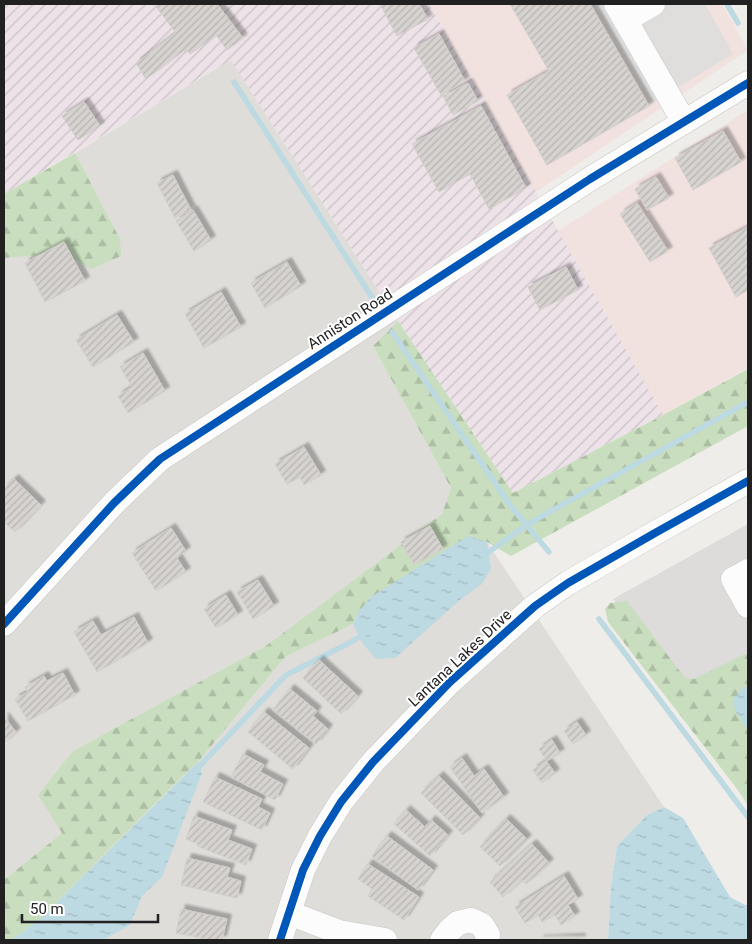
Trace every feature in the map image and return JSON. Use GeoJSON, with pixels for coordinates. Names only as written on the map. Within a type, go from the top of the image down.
{"type":"FeatureCollection","features":[{"type":"Feature","properties":{"kind":"street"},"geometry":{"type":"LineString","coordinates":[[653,4],[621,12],[684,122]]}},
{"type":"Feature","properties":{"kind":"street","name":"Anniston Road"},"geometry":{"type":"LineString","coordinates":[[4,624],[114,503],[160,459],[583,183],[748,83]]}},
{"type":"Feature","properties":{"kind":"street","name":"Lantana Lakes Drive"},"geometry":{"type":"LineString","coordinates":[[280,940],[303,870],[320,836],[341,802],[373,762],[450,682],[535,606],[568,584],[748,481]]}},
{"type":"Feature","properties":{"kind":"street"},"geometry":{"type":"LineString","coordinates":[[748,570],[734,579],[748,606]]}},
{"type":"Feature","properties":{"kind":"street"},"geometry":{"type":"LineString","coordinates":[[289,913],[339,932],[385,940]]}},
{"type":"Feature","properties":{"kind":"street"},"geometry":{"type":"LineString","coordinates":[[442,940],[458,923],[471,920],[482,925],[488,935],[487,940]]}},
{"type":"Feature","properties":{"kind":"shaded area"},"geometry":{"type":"Polygon","coordinates":[[[4,4],[429,4],[663,415],[513,493],[398,321],[231,60],[4,194],[4,4]]]}},
{"type":"Feature","properties":{"kind":"shaded area"},"geometry":{"type":"Polygon","coordinates":[[[429,4],[722,4],[748,50],[536,192],[429,4]]]}},
{"type":"Feature","properties":{"kind":"shaded area"},"geometry":{"type":"Polygon","coordinates":[[[592,4],[705,4],[733,54],[650,104],[592,4]]]}},
{"type":"Feature","properties":{"kind":"shaded area"},"geometry":{"type":"Polygon","coordinates":[[[231,60],[398,321],[373,346],[451,488],[442,514],[267,645],[73,751],[62,833],[4,880],[4,258],[64,253],[120,239],[75,153],[231,60]]]}},
{"type":"Feature","properties":{"kind":"shaded area"},"geometry":{"type":"Polygon","coordinates":[[[748,110],[748,368],[663,415],[558,231],[748,110]]]}},
{"type":"Feature","properties":{"kind":"shaded area"},"geometry":{"type":"Polygon","coordinates":[[[748,524],[748,806],[613,599],[748,524]]]}},
{"type":"Feature","properties":{"kind":"shaded area"},"geometry":{"type":"Polygon","coordinates":[[[468,536],[487,542],[664,807],[647,815],[617,846],[611,886],[608,940],[12,940],[41,918],[198,762],[285,657],[353,624],[359,611],[468,536]]]}},
{"type":"Feature","properties":{"kind":"green space"},"geometry":{"type":"Polygon","coordinates":[[[75,153],[120,239],[121,256],[91,269],[64,253],[4,258],[4,194],[75,153]]]}},
{"type":"Feature","properties":{"kind":"green space"},"geometry":{"type":"Polygon","coordinates":[[[398,321],[513,493],[748,369],[748,426],[511,556],[487,542],[359,611],[353,624],[285,657],[198,762],[41,918],[12,940],[4,940],[4,880],[62,833],[38,795],[73,751],[267,645],[442,514],[451,488],[373,346],[398,321]]]}},
{"type":"Feature","properties":{"kind":"green space"},"geometry":{"type":"Polygon","coordinates":[[[627,601],[685,678],[694,679],[745,654],[748,655],[748,803],[608,622],[605,609],[610,603],[627,601]]]}},
{"type":"Feature","properties":{"kind":"water"},"geometry":{"type":"Polygon","coordinates":[[[468,536],[487,542],[491,569],[482,584],[460,600],[395,658],[376,659],[363,644],[353,624],[359,611],[371,597],[468,536]]]}},
{"type":"Feature","properties":{"kind":"water"},"geometry":{"type":"Polygon","coordinates":[[[744,687],[748,687],[748,729],[735,711],[733,699],[744,687]]]}},
{"type":"Feature","properties":{"kind":"water"},"geometry":{"type":"Polygon","coordinates":[[[198,762],[202,773],[162,877],[142,896],[130,925],[103,940],[12,940],[41,918],[198,762]]]}},
{"type":"Feature","properties":{"kind":"water"},"geometry":{"type":"Polygon","coordinates":[[[664,807],[683,818],[730,897],[748,905],[748,940],[608,940],[611,886],[617,846],[647,815],[664,807]]]}},
{"type":"Feature","properties":{"kind":"building"},"geometry":{"type":"Polygon","coordinates":[[[154,4],[217,4],[243,38],[227,50],[216,35],[190,54],[186,49],[146,79],[136,63],[176,33],[154,4]]]}},
{"type":"Feature","properties":{"kind":"building"},"geometry":{"type":"Polygon","coordinates":[[[380,4],[419,4],[428,19],[397,36],[380,4]]]}},
{"type":"Feature","properties":{"kind":"building"},"geometry":{"type":"Polygon","coordinates":[[[510,4],[590,4],[649,106],[547,165],[507,95],[549,71],[510,4]]]}},
{"type":"Feature","properties":{"kind":"building"},"geometry":{"type":"Polygon","coordinates":[[[439,34],[465,81],[441,95],[414,48],[439,34]]]}},
{"type":"Feature","properties":{"kind":"building"},"geometry":{"type":"Polygon","coordinates":[[[468,83],[478,101],[453,115],[443,96],[468,83]]]}},
{"type":"Feature","properties":{"kind":"building"},"geometry":{"type":"Polygon","coordinates":[[[84,102],[100,126],[78,140],[62,116],[84,102]]]}},
{"type":"Feature","properties":{"kind":"building"},"geometry":{"type":"Polygon","coordinates":[[[481,106],[526,188],[489,209],[470,174],[439,192],[412,144],[481,106]]]}},
{"type":"Feature","properties":{"kind":"building"},"geometry":{"type":"Polygon","coordinates":[[[723,131],[741,162],[693,190],[675,158],[723,131]]]}},
{"type":"Feature","properties":{"kind":"building"},"geometry":{"type":"Polygon","coordinates":[[[173,175],[191,210],[175,218],[157,183],[173,175]]]}},
{"type":"Feature","properties":{"kind":"building"},"geometry":{"type":"Polygon","coordinates":[[[656,177],[669,198],[647,210],[635,189],[656,177]]]}},
{"type":"Feature","properties":{"kind":"building"},"geometry":{"type":"Polygon","coordinates":[[[637,203],[668,251],[650,262],[620,214],[637,203]]]}},
{"type":"Feature","properties":{"kind":"building"},"geometry":{"type":"Polygon","coordinates":[[[193,210],[211,240],[194,251],[176,221],[193,210]]]}},
{"type":"Feature","properties":{"kind":"building"},"geometry":{"type":"Polygon","coordinates":[[[748,227],[748,290],[736,297],[709,248],[748,227]]]}},
{"type":"Feature","properties":{"kind":"building"},"geometry":{"type":"Polygon","coordinates":[[[64,242],[85,281],[45,302],[25,263],[64,242]]]}},
{"type":"Feature","properties":{"kind":"building"},"geometry":{"type":"Polygon","coordinates":[[[287,262],[301,286],[265,308],[251,283],[287,262]]]}},
{"type":"Feature","properties":{"kind":"building"},"geometry":{"type":"Polygon","coordinates":[[[566,267],[578,290],[540,310],[528,287],[566,267]]]}},
{"type":"Feature","properties":{"kind":"building"},"geometry":{"type":"Polygon","coordinates":[[[221,292],[241,327],[204,348],[185,314],[221,292]]]}},
{"type":"Feature","properties":{"kind":"building"},"geometry":{"type":"Polygon","coordinates":[[[117,315],[134,342],[93,367],[76,340],[117,315]]]}},
{"type":"Feature","properties":{"kind":"building"},"geometry":{"type":"Polygon","coordinates":[[[143,353],[165,391],[128,413],[118,396],[132,387],[120,367],[143,353]]]}},
{"type":"Feature","properties":{"kind":"building"},"geometry":{"type":"Polygon","coordinates":[[[304,447],[321,475],[304,485],[300,477],[287,484],[275,464],[304,447]]]}},
{"type":"Feature","properties":{"kind":"building"},"geometry":{"type":"Polygon","coordinates":[[[14,479],[41,505],[15,532],[4,522],[4,489],[14,479]]]}},
{"type":"Feature","properties":{"kind":"building"},"geometry":{"type":"Polygon","coordinates":[[[430,526],[443,549],[414,565],[401,542],[430,526]]]}},
{"type":"Feature","properties":{"kind":"building"},"geometry":{"type":"Polygon","coordinates":[[[171,528],[186,551],[177,558],[186,572],[156,591],[132,553],[171,528]]]}},
{"type":"Feature","properties":{"kind":"building"},"geometry":{"type":"Polygon","coordinates":[[[258,580],[274,606],[253,619],[237,592],[258,580]]]}},
{"type":"Feature","properties":{"kind":"building"},"geometry":{"type":"Polygon","coordinates":[[[226,595],[238,615],[216,628],[204,609],[226,595]]]}},
{"type":"Feature","properties":{"kind":"building"},"geometry":{"type":"Polygon","coordinates":[[[134,617],[148,643],[97,672],[74,632],[93,621],[101,635],[134,617]]]}},
{"type":"Feature","properties":{"kind":"building"},"geometry":{"type":"Polygon","coordinates":[[[319,660],[358,696],[341,714],[303,678],[319,660]]]}},
{"type":"Feature","properties":{"kind":"building"},"geometry":{"type":"Polygon","coordinates":[[[63,673],[75,695],[28,721],[15,699],[28,692],[25,687],[44,676],[47,681],[63,673]]]}},
{"type":"Feature","properties":{"kind":"building"},"geometry":{"type":"Polygon","coordinates":[[[290,689],[317,711],[313,716],[328,729],[316,744],[273,710],[290,689]]]}},
{"type":"Feature","properties":{"kind":"building"},"geometry":{"type":"Polygon","coordinates":[[[264,712],[309,748],[293,769],[248,732],[264,712]]]}},
{"type":"Feature","properties":{"kind":"building"},"geometry":{"type":"Polygon","coordinates":[[[4,717],[16,732],[4,743],[4,717]]]}},
{"type":"Feature","properties":{"kind":"building"},"geometry":{"type":"Polygon","coordinates":[[[577,722],[586,735],[573,744],[564,731],[577,722]]]}},
{"type":"Feature","properties":{"kind":"building"},"geometry":{"type":"Polygon","coordinates":[[[552,740],[560,753],[547,761],[539,749],[552,740]]]}},
{"type":"Feature","properties":{"kind":"building"},"geometry":{"type":"Polygon","coordinates":[[[243,754],[264,765],[260,772],[283,784],[275,800],[231,777],[243,754]]]}},
{"type":"Feature","properties":{"kind":"building"},"geometry":{"type":"Polygon","coordinates":[[[462,758],[474,776],[484,769],[504,797],[482,813],[450,767],[462,758]]]}},
{"type":"Feature","properties":{"kind":"building"},"geometry":{"type":"Polygon","coordinates":[[[546,761],[555,773],[542,783],[533,770],[546,761]]]}},
{"type":"Feature","properties":{"kind":"building"},"geometry":{"type":"Polygon","coordinates":[[[439,776],[480,818],[463,835],[421,793],[439,776]]]}},
{"type":"Feature","properties":{"kind":"building"},"geometry":{"type":"Polygon","coordinates":[[[215,777],[262,799],[258,807],[270,813],[262,830],[203,802],[215,777]]]}},
{"type":"Feature","properties":{"kind":"building"},"geometry":{"type":"Polygon","coordinates":[[[406,810],[425,827],[431,820],[448,835],[430,856],[394,824],[406,810]]]}},
{"type":"Feature","properties":{"kind":"building"},"geometry":{"type":"Polygon","coordinates":[[[194,816],[232,830],[228,840],[252,849],[246,865],[197,846],[198,844],[186,839],[194,816]]]}},
{"type":"Feature","properties":{"kind":"building"},"geometry":{"type":"Polygon","coordinates":[[[506,819],[527,839],[500,866],[480,847],[506,819]]]}},
{"type":"Feature","properties":{"kind":"building"},"geometry":{"type":"Polygon","coordinates":[[[387,836],[433,870],[418,890],[372,856],[387,836]]]}},
{"type":"Feature","properties":{"kind":"building"},"geometry":{"type":"Polygon","coordinates":[[[532,844],[549,863],[526,884],[522,880],[503,897],[490,882],[532,844]]]}},
{"type":"Feature","properties":{"kind":"building"},"geometry":{"type":"Polygon","coordinates":[[[187,858],[230,868],[227,877],[241,881],[237,898],[181,885],[187,858]]]}},
{"type":"Feature","properties":{"kind":"building"},"geometry":{"type":"Polygon","coordinates":[[[368,864],[419,897],[404,920],[368,896],[372,889],[358,879],[368,864]]]}},
{"type":"Feature","properties":{"kind":"building"},"geometry":{"type":"Polygon","coordinates":[[[564,876],[578,899],[568,905],[575,916],[561,925],[555,915],[542,922],[538,915],[525,923],[515,907],[564,876]]]}},
{"type":"Feature","properties":{"kind":"building"},"geometry":{"type":"Polygon","coordinates":[[[181,909],[227,919],[222,940],[211,940],[176,933],[181,909]]]}},
{"type":"Feature","properties":{"kind":"building"},"geometry":{"type":"Polygon","coordinates":[[[581,938],[581,940],[539,940],[581,938]]]}},
{"type":"Feature","properties":{"kind":"waterway"},"geometry":{"type":"LineString","coordinates":[[728,6],[738,23]]}},
{"type":"Feature","properties":{"kind":"waterway"},"geometry":{"type":"LineString","coordinates":[[234,82],[373,299]]}},
{"type":"Feature","properties":{"kind":"waterway"},"geometry":{"type":"LineString","coordinates":[[392,332],[510,505],[549,552]]}},
{"type":"Feature","properties":{"kind":"waterway"},"geometry":{"type":"LineString","coordinates":[[483,556],[544,515],[748,402]]}},
{"type":"Feature","properties":{"kind":"waterway"},"geometry":{"type":"LineString","coordinates":[[599,619],[748,817]]}},
{"type":"Feature","properties":{"kind":"waterway"},"geometry":{"type":"LineString","coordinates":[[195,771],[286,675],[364,634]]}},
{"type":"Feature","properties":{"kind":"cycle path"},"geometry":{"type":"LineString","coordinates":[[4,624],[114,503],[160,459],[590,179],[748,83]]}},
{"type":"Feature","properties":{"kind":"cycle path"},"geometry":{"type":"LineString","coordinates":[[280,940],[303,870],[320,836],[341,802],[373,762],[450,682],[535,606],[568,583],[748,481]]}}]}
